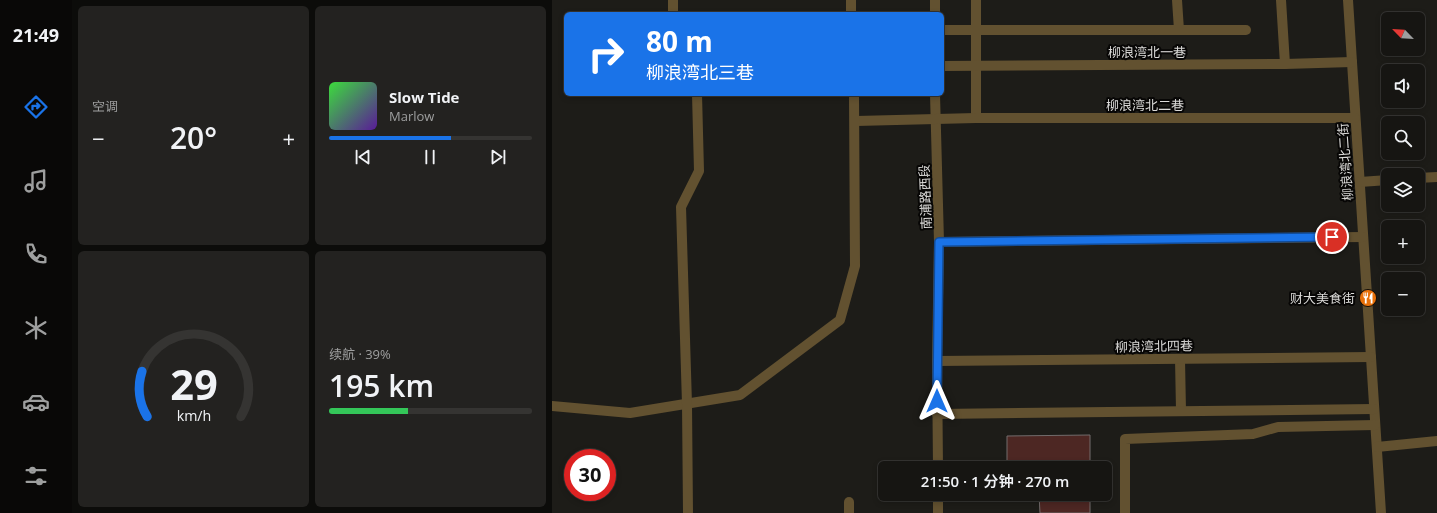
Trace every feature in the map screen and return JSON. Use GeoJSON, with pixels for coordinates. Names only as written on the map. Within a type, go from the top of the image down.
{"type":"FeatureCollection","features":[{"type":"Feature","properties":{"kind":"street"},"geometry":{"type":"LineString","coordinates":[[673,0],[673,12]]}},
{"type":"Feature","properties":{"kind":"street"},"geometry":{"type":"LineString","coordinates":[[851,0],[851,12]]}},
{"type":"Feature","properties":{"kind":"street"},"geometry":{"type":"LineString","coordinates":[[935,0],[935,12]]}},
{"type":"Feature","properties":{"kind":"street"},"geometry":{"type":"LineString","coordinates":[[976,0],[976,118]]}},
{"type":"Feature","properties":{"kind":"street"},"geometry":{"type":"LineString","coordinates":[[1177,0],[1179,30]]}},
{"type":"Feature","properties":{"kind":"street"},"geometry":{"type":"LineString","coordinates":[[1281,0],[1285,64]]}},
{"type":"Feature","properties":{"kind":"street","name":"柳浪湾北二街"},"geometry":{"type":"LineString","coordinates":[[1348,0],[1381,513]]}},
{"type":"Feature","properties":{"kind":"street"},"geometry":{"type":"LineString","coordinates":[[944,30],[1246,30]]}},
{"type":"Feature","properties":{"kind":"street","name":"柳浪湾北一巷"},"geometry":{"type":"LineString","coordinates":[[944,66],[1285,64],[1352,62]]}},
{"type":"Feature","properties":{"kind":"street"},"geometry":{"type":"LineString","coordinates":[[688,513],[687,404],[681,207],[699,171],[698,96]]}},
{"type":"Feature","properties":{"kind":"street"},"geometry":{"type":"LineString","coordinates":[[552,406],[630,413],[740,395],[840,320],[855,266],[856,121],[854,96]]}},
{"type":"Feature","properties":{"kind":"street","name":"南浦路西段"},"geometry":{"type":"LineString","coordinates":[[935,96],[939,242],[937,361],[938,461]]}},
{"type":"Feature","properties":{"kind":"street","name":"柳浪湾北二巷"},"geometry":{"type":"LineString","coordinates":[[856,121],[976,118],[1355,118]]}},
{"type":"Feature","properties":{"kind":"street"},"geometry":{"type":"LineString","coordinates":[[1425,178],[1437,177]]}},
{"type":"Feature","properties":{"kind":"street"},"geometry":{"type":"LineString","coordinates":[[1360,182],[1381,180]]}},
{"type":"Feature","properties":{"kind":"street"},"geometry":{"type":"LineString","coordinates":[[939,242],[1364,237]]}},
{"type":"Feature","properties":{"kind":"street","name":"柳浪湾北四巷"},"geometry":{"type":"LineString","coordinates":[[937,361],[1371,357]]}},
{"type":"Feature","properties":{"kind":"street"},"geometry":{"type":"LineString","coordinates":[[1180,359],[1181,411]]}},
{"type":"Feature","properties":{"kind":"street"},"geometry":{"type":"LineString","coordinates":[[937,414],[1374,409]]}},
{"type":"Feature","properties":{"kind":"street"},"geometry":{"type":"LineString","coordinates":[[1125,513],[1125,439],[1253,434],[1278,427],[1375,425]]}},
{"type":"Feature","properties":{"kind":"street"},"geometry":{"type":"LineString","coordinates":[[1377,447],[1437,441]]}},
{"type":"Feature","properties":{"kind":"street"},"geometry":{"type":"LineString","coordinates":[[938,501],[938,513]]}},
{"type":"Feature","properties":{"kind":"street"},"geometry":{"type":"LineString","coordinates":[[849,502],[849,513]]}},
{"type":"Feature","properties":{"kind":"building"},"geometry":{"type":"Polygon","coordinates":[[[1090,435],[1090,461],[1007,461],[1007,436],[1090,435]]]}},
{"type":"Feature","properties":{"kind":"building"},"geometry":{"type":"Polygon","coordinates":[[[1039,501],[1090,501],[1090,513],[1040,513],[1039,501]]]}},
{"type":"Feature","properties":{"kind":"place","name":"财大美食街"},"geometry":{"type":"Point","coordinates":[1368,298]}},
{"type":"Feature","properties":{"kind":"route"},"geometry":{"type":"LineString","coordinates":[[937,401],[939,242],[1332,237]]}}]}
